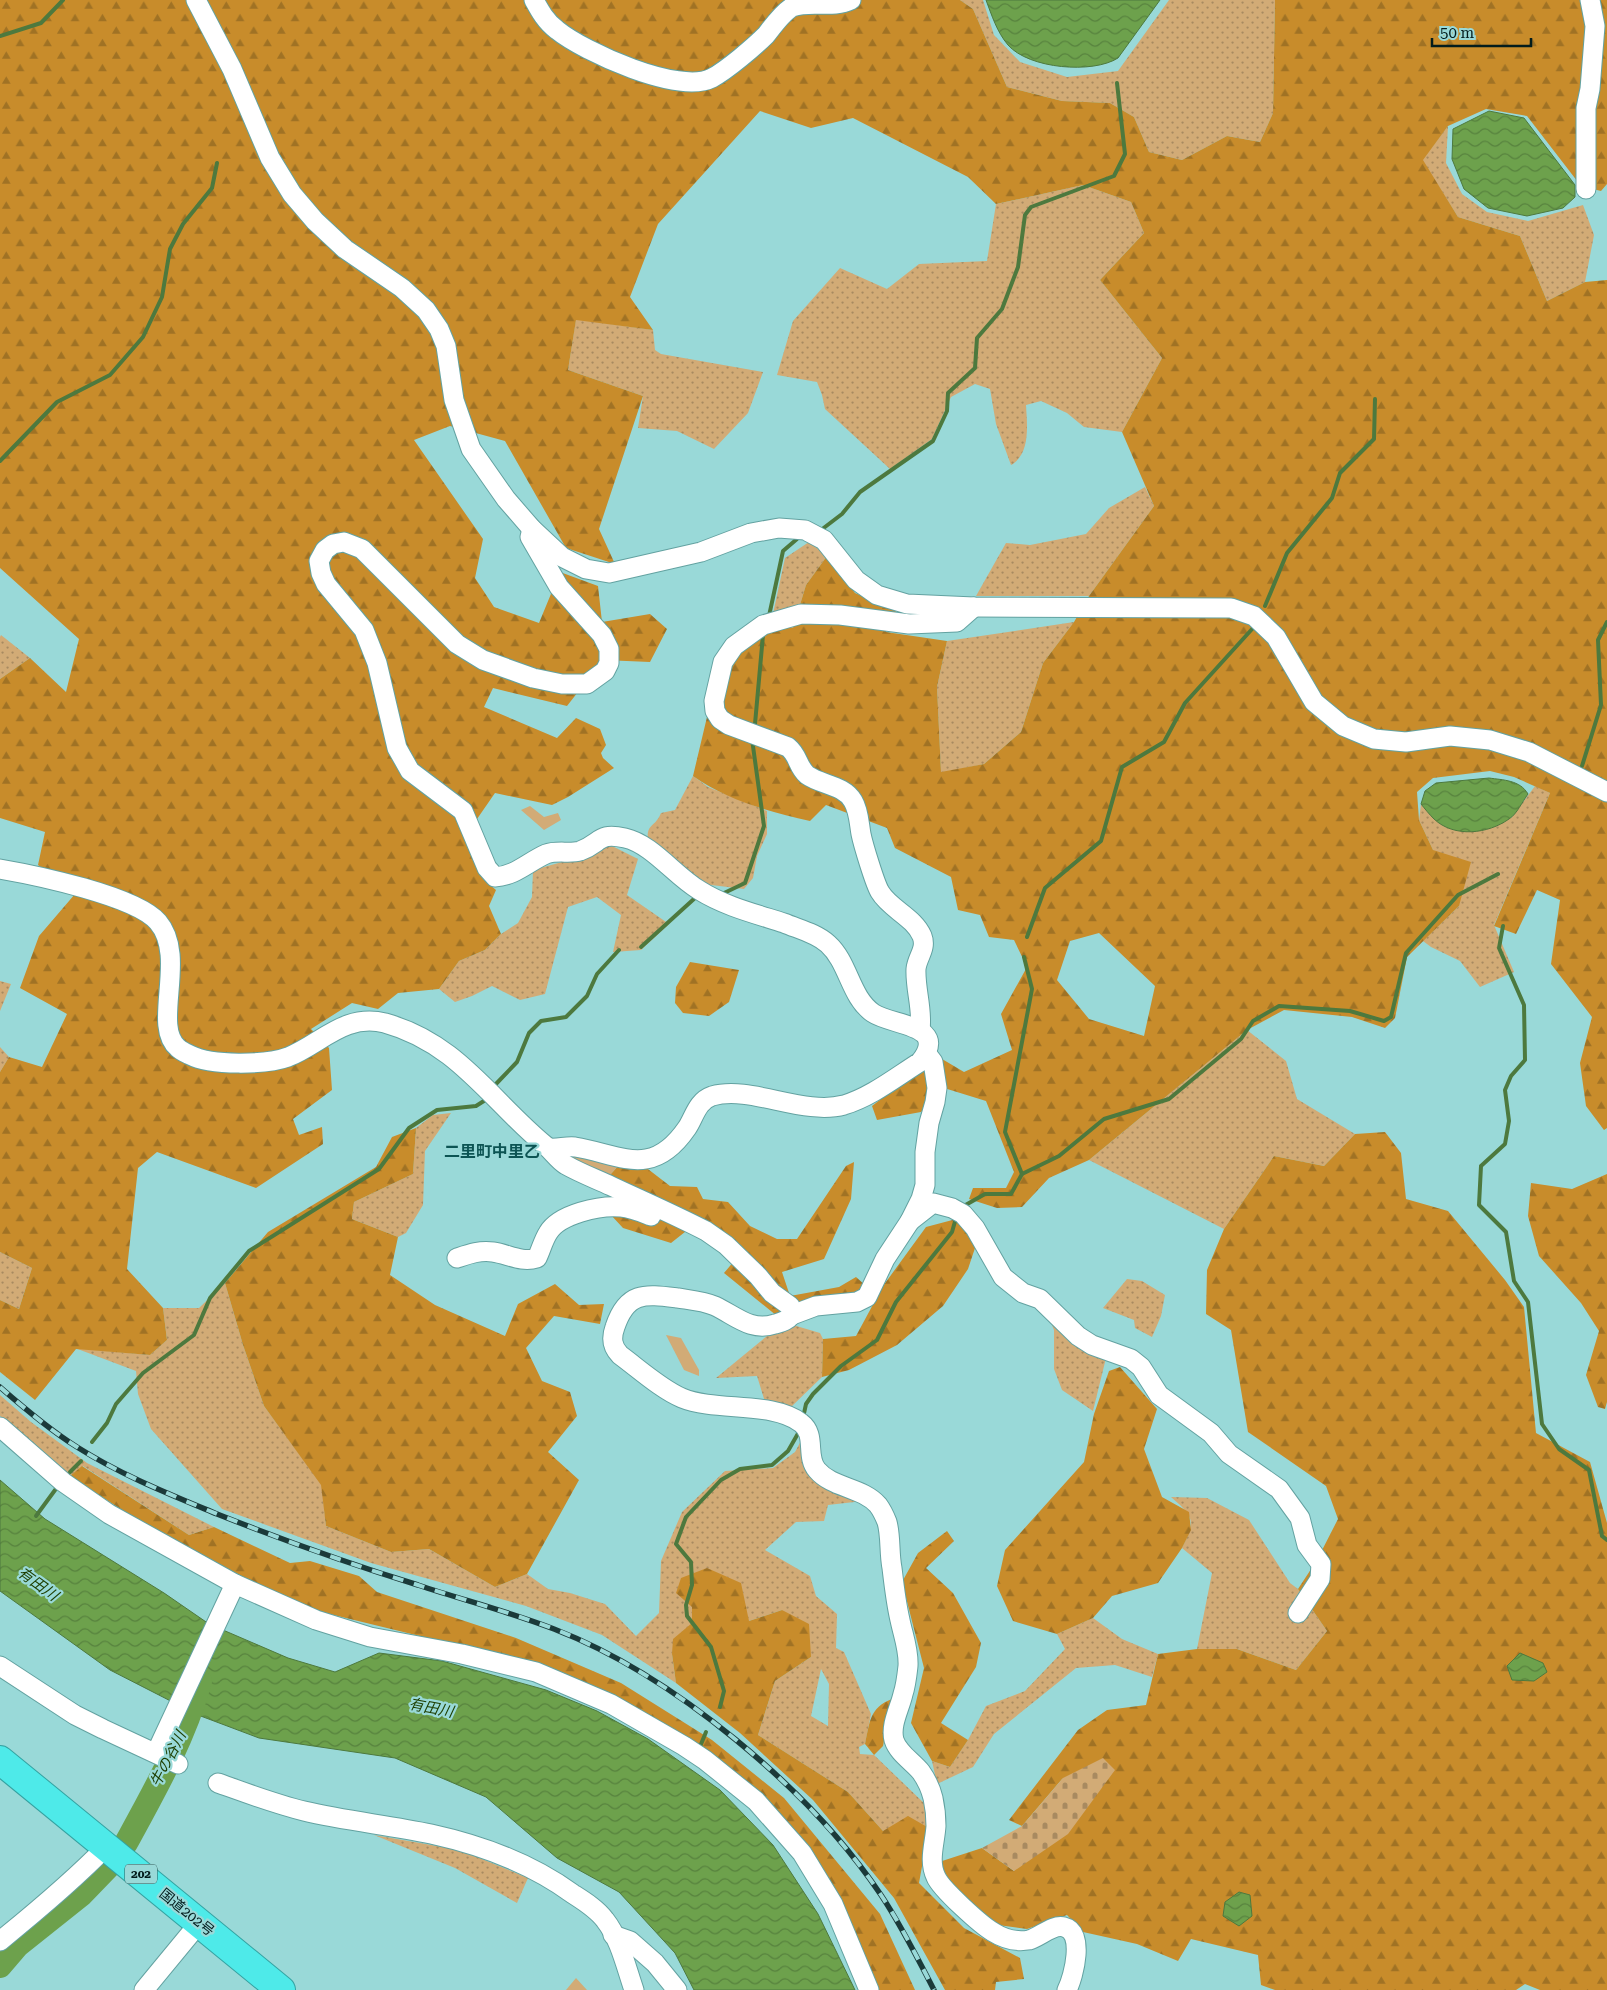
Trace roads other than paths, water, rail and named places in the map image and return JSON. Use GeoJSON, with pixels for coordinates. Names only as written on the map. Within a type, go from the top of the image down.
{"type":"FeatureCollection","features":[{"type":"Feature","properties":{"kind":"highway","name":"国道202号"},"geometry":{"type":"LineString","coordinates":[[0,1760],[281,1990]]}},
{"type":"Feature","properties":{"kind":"street"},"geometry":{"type":"LineString","coordinates":[[196,0],[232,69],[270,158],[292,194],[315,221],[345,249],[402,288],[426,310],[439,329],[446,346],[454,400],[472,449],[506,499],[562,557],[586,569],[609,573],[701,552],[751,533],[779,528],[805,530],[824,540],[856,580],[877,595],[907,604],[974,607],[1231,608],[1254,616],[1276,637],[1314,702],[1343,726],[1374,739],[1406,742],[1450,736],[1490,740],[1529,752],[1607,792]]}},
{"type":"Feature","properties":{"kind":"street"},"geometry":{"type":"LineString","coordinates":[[534,0],[546,20],[558,31],[587,48],[647,75],[670,81],[703,81],[712,78],[757,44],[791,7],[809,1],[843,4],[851,0]]}},
{"type":"Feature","properties":{"kind":"street"},"geometry":{"type":"LineString","coordinates":[[1586,189],[1586,108],[1590,89],[1595,26],[1590,0]]}},
{"type":"Feature","properties":{"kind":"street"},"geometry":{"type":"LineString","coordinates":[[532,528],[530,537],[559,587],[602,635],[609,649],[609,663],[605,672],[586,684],[562,684],[533,678],[484,660],[457,644],[362,549],[344,542],[334,544],[325,550],[319,561],[320,574],[326,584],[364,630],[377,663],[397,748],[410,771],[463,810],[487,868],[495,877],[506,876],[548,854],[580,851],[606,835],[627,838],[642,845],[699,890],[736,907],[807,932],[827,943],[840,958],[864,1005],[874,1014],[920,1030],[926,1036],[928,1048],[927,1054],[920,1062],[866,1096],[843,1105],[822,1107],[732,1094],[710,1097],[696,1109],[688,1127],[674,1144],[656,1158],[627,1160],[576,1147],[549,1148]]}},
{"type":"Feature","properties":{"kind":"street"},"geometry":{"type":"LineString","coordinates":[[920,1030],[921,1021],[916,984],[916,966],[924,947],[922,936],[916,927],[880,892],[861,836],[858,812],[853,800],[844,792],[808,775],[799,767],[796,754],[788,747],[729,726],[720,719],[715,711],[714,701],[723,662],[734,646],[763,625],[801,614],[840,614],[909,624],[957,622],[974,607]]}},
{"type":"Feature","properties":{"kind":"street"},"geometry":{"type":"LineString","coordinates":[[0,869],[43,877],[114,898],[142,910],[157,920],[167,934],[172,954],[167,1024],[172,1040],[177,1048],[193,1057],[225,1062],[268,1062],[290,1056],[331,1031],[356,1022],[382,1022],[406,1031],[442,1049],[471,1072],[533,1136],[549,1148],[566,1165],[678,1217],[726,1244],[772,1293],[790,1306],[792,1315]]}},
{"type":"Feature","properties":{"kind":"street"},"geometry":{"type":"LineString","coordinates":[[927,1054],[933,1062],[937,1088],[925,1152],[924,1186],[921,1200],[910,1221],[885,1259],[867,1297],[857,1302],[816,1306],[770,1326],[752,1326],[715,1306],[702,1302],[654,1295],[640,1296],[628,1302],[623,1308],[614,1328],[612,1340],[614,1348],[620,1355],[682,1398],[696,1402],[777,1412],[802,1425],[813,1466],[820,1474],[866,1495],[879,1505],[887,1522],[891,1567],[908,1664],[904,1692],[894,1724],[894,1740],[901,1751],[923,1775],[932,1796],[936,1823],[932,1865],[936,1879],[947,1892],[993,1932],[1012,1940],[1027,1940],[1040,1936],[1058,1926],[1066,1927],[1072,1931],[1076,1941],[1075,1964],[1073,1978],[1067,1990]]}},
{"type":"Feature","properties":{"kind":"street"},"geometry":{"type":"LineString","coordinates":[[910,1221],[933,1203],[958,1211],[975,1228],[1003,1277],[1023,1294],[1040,1299],[1078,1336],[1092,1345],[1131,1358],[1141,1367],[1159,1395],[1211,1433],[1229,1454],[1279,1489],[1300,1518],[1307,1545],[1321,1564],[1320,1579],[1298,1613]]}},
{"type":"Feature","properties":{"kind":"street"},"geometry":{"type":"LineString","coordinates":[[457,1258],[477,1252],[492,1252],[520,1259],[530,1260],[537,1258],[548,1233],[562,1218],[584,1211],[619,1207],[636,1210],[660,1221],[678,1217]]}},
{"type":"Feature","properties":{"kind":"street"},"geometry":{"type":"LineString","coordinates":[[0,1427],[64,1482],[109,1514],[235,1584],[316,1620],[370,1637],[462,1654],[536,1672],[611,1704],[684,1746],[705,1760],[756,1801],[802,1853],[833,1904],[869,1990]]}},
{"type":"Feature","properties":{"kind":"street"},"geometry":{"type":"LineString","coordinates":[[156,1753],[235,1584]]}},
{"type":"Feature","properties":{"kind":"street"},"geometry":{"type":"LineString","coordinates":[[0,1666],[75,1715],[178,1764]]}},
{"type":"Feature","properties":{"kind":"street"},"geometry":{"type":"LineString","coordinates":[[218,1783],[305,1811],[431,1834],[474,1845],[513,1860],[559,1884],[605,1919],[614,1935],[634,1990]]}},
{"type":"Feature","properties":{"kind":"street"},"geometry":{"type":"LineString","coordinates":[[0,1941],[78,1876],[106,1846]]}},
{"type":"Feature","properties":{"kind":"street"},"geometry":{"type":"LineString","coordinates":[[144,1990],[191,1933],[203,1925]]}},
{"type":"Feature","properties":{"kind":"street"},"geometry":{"type":"LineString","coordinates":[[614,1935],[630,1940],[655,1963],[677,1990]]}},
{"type":"Feature","properties":{"kind":"water"},"geometry":{"type":"Polygon","coordinates":[[[986,0],[1160,0],[1118,58],[1107,63],[1078,67],[1045,64],[1018,53],[1008,45],[1001,35],[986,0]]]}},
{"type":"Feature","properties":{"kind":"water"},"geometry":{"type":"Polygon","coordinates":[[[1489,111],[1524,118],[1575,185],[1575,197],[1563,208],[1527,216],[1488,208],[1464,189],[1452,159],[1453,129],[1489,111]]]}},
{"type":"Feature","properties":{"kind":"water"},"geometry":{"type":"Polygon","coordinates":[[[1489,778],[1516,783],[1525,789],[1528,794],[1512,817],[1491,828],[1471,832],[1451,829],[1434,819],[1421,804],[1425,791],[1436,783],[1489,778]]]}},
{"type":"Feature","properties":{"kind":"water","name":"有田川"},"geometry":{"type":"Polygon","coordinates":[[[0,1480],[45,1519],[164,1593],[209,1624],[288,1658],[335,1672],[379,1653],[442,1661],[546,1690],[597,1711],[648,1739],[720,1790],[773,1845],[818,1914],[855,1990],[694,1990],[675,1953],[619,1892],[557,1858],[486,1797],[395,1758],[259,1738],[198,1715],[110,1670],[0,1591],[0,1480]]]}},
{"type":"Feature","properties":{"kind":"water"},"geometry":{"type":"Polygon","coordinates":[[[1520,1653],[1543,1663],[1547,1672],[1534,1681],[1512,1680],[1507,1666],[1520,1653]]]}},
{"type":"Feature","properties":{"kind":"water"},"geometry":{"type":"Polygon","coordinates":[[[1239,1892],[1250,1895],[1252,1916],[1239,1926],[1223,1916],[1225,1902],[1239,1892]]]}},
{"type":"Feature","properties":{"kind":"waterway"},"geometry":{"type":"LineString","coordinates":[[0,36],[41,23],[63,0]]}},
{"type":"Feature","properties":{"kind":"waterway"},"geometry":{"type":"LineString","coordinates":[[821,530],[842,514],[860,492],[933,441],[947,411],[948,393],[975,368],[977,338],[1002,309],[1018,267],[1025,215],[1031,207],[1114,176],[1125,154],[1117,83]]}},
{"type":"Feature","properties":{"kind":"waterway"},"geometry":{"type":"LineString","coordinates":[[0,461],[57,402],[110,375],[143,337],[162,297],[170,249],[183,224],[212,188],[217,163]]}},
{"type":"Feature","properties":{"kind":"waterway"},"geometry":{"type":"LineString","coordinates":[[1265,606],[1287,553],[1332,498],[1340,473],[1374,439],[1375,399]]}},
{"type":"Feature","properties":{"kind":"waterway"},"geometry":{"type":"LineString","coordinates":[[769,616],[783,551],[797,539]]}},
{"type":"Feature","properties":{"kind":"waterway"},"geometry":{"type":"LineString","coordinates":[[1582,766],[1601,705],[1598,640],[1607,622]]}},
{"type":"Feature","properties":{"kind":"waterway"},"geometry":{"type":"LineString","coordinates":[[1027,937],[1045,888],[1101,841],[1122,767],[1164,742],[1185,703],[1253,628]]}},
{"type":"Feature","properties":{"kind":"waterway"},"geometry":{"type":"LineString","coordinates":[[755,724],[763,635]]}},
{"type":"Feature","properties":{"kind":"waterway"},"geometry":{"type":"LineString","coordinates":[[722,894],[745,883],[764,826],[752,739]]}},
{"type":"Feature","properties":{"kind":"waterway"},"geometry":{"type":"LineString","coordinates":[[962,1207],[985,1194],[1011,1194],[1022,1174],[1059,1156],[1104,1119],[1169,1099],[1241,1039],[1253,1021],[1279,1006],[1350,1011],[1384,1021],[1391,1017],[1406,953],[1458,895],[1498,874]]}},
{"type":"Feature","properties":{"kind":"waterway"},"geometry":{"type":"LineString","coordinates":[[641,947],[695,898]]}},
{"type":"Feature","properties":{"kind":"waterway"},"geometry":{"type":"LineString","coordinates":[[1503,926],[1499,948],[1524,1005],[1525,1060],[1511,1076],[1505,1090],[1509,1121],[1505,1144],[1481,1166],[1479,1205],[1506,1232],[1514,1281],[1528,1302],[1542,1424],[1559,1449],[1589,1470],[1602,1536],[1607,1540]]}},
{"type":"Feature","properties":{"kind":"waterway"},"geometry":{"type":"LineString","coordinates":[[495,1085],[517,1062],[529,1033],[541,1021],[566,1017],[587,996],[597,974],[619,950]]}},
{"type":"Feature","properties":{"kind":"waterway"},"geometry":{"type":"LineString","coordinates":[[1022,1174],[1005,1132],[1032,989],[1024,957]]}},
{"type":"Feature","properties":{"kind":"waterway"},"geometry":{"type":"LineString","coordinates":[[92,1442],[107,1423],[116,1404],[143,1373],[194,1335],[210,1298],[249,1251],[379,1169],[409,1128],[437,1110],[476,1106],[487,1099]]}},
{"type":"Feature","properties":{"kind":"waterway"},"geometry":{"type":"LineString","coordinates":[[803,1418],[806,1404],[813,1394],[841,1366],[877,1340],[896,1302],[952,1232],[956,1218]]}},
{"type":"Feature","properties":{"kind":"waterway"},"geometry":{"type":"LineString","coordinates":[[720,1707],[724,1691],[711,1647],[687,1616],[686,1605],[692,1585],[691,1562],[676,1544],[686,1517],[721,1480],[740,1469],[772,1465],[788,1451],[800,1430]]}},
{"type":"Feature","properties":{"kind":"waterway"},"geometry":{"type":"LineString","coordinates":[[70,1472],[81,1461]]}},
{"type":"Feature","properties":{"kind":"waterway"},"geometry":{"type":"LineString","coordinates":[[36,1516],[58,1486]]}},
{"type":"Feature","properties":{"kind":"waterway","name":"牛の谷川"},"geometry":{"type":"LineString","coordinates":[[126,1843],[158,1784],[177,1743],[194,1702],[200,1681]]}},
{"type":"Feature","properties":{"kind":"waterway"},"geometry":{"type":"LineString","coordinates":[[699,1749],[706,1732]]}},
{"type":"Feature","properties":{"kind":"waterway","name":"牛の谷川"},"geometry":{"type":"LineString","coordinates":[[0,1966],[18,1945],[82,1894],[110,1865]]}},
{"type":"Feature","properties":{"kind":"railway"},"geometry":{"type":"LineString","coordinates":[[0,1387],[67,1440],[94,1457],[146,1484],[217,1514],[317,1551],[554,1629],[599,1649],[645,1675],[691,1705],[736,1740],[778,1776],[817,1815],[851,1855],[881,1895],[934,1990]]}},
{"type":"Feature","properties":{"kind":"district","name":"二里町中里乙"},"geometry":{"type":"Point","coordinates":[492,1151]}}]}
